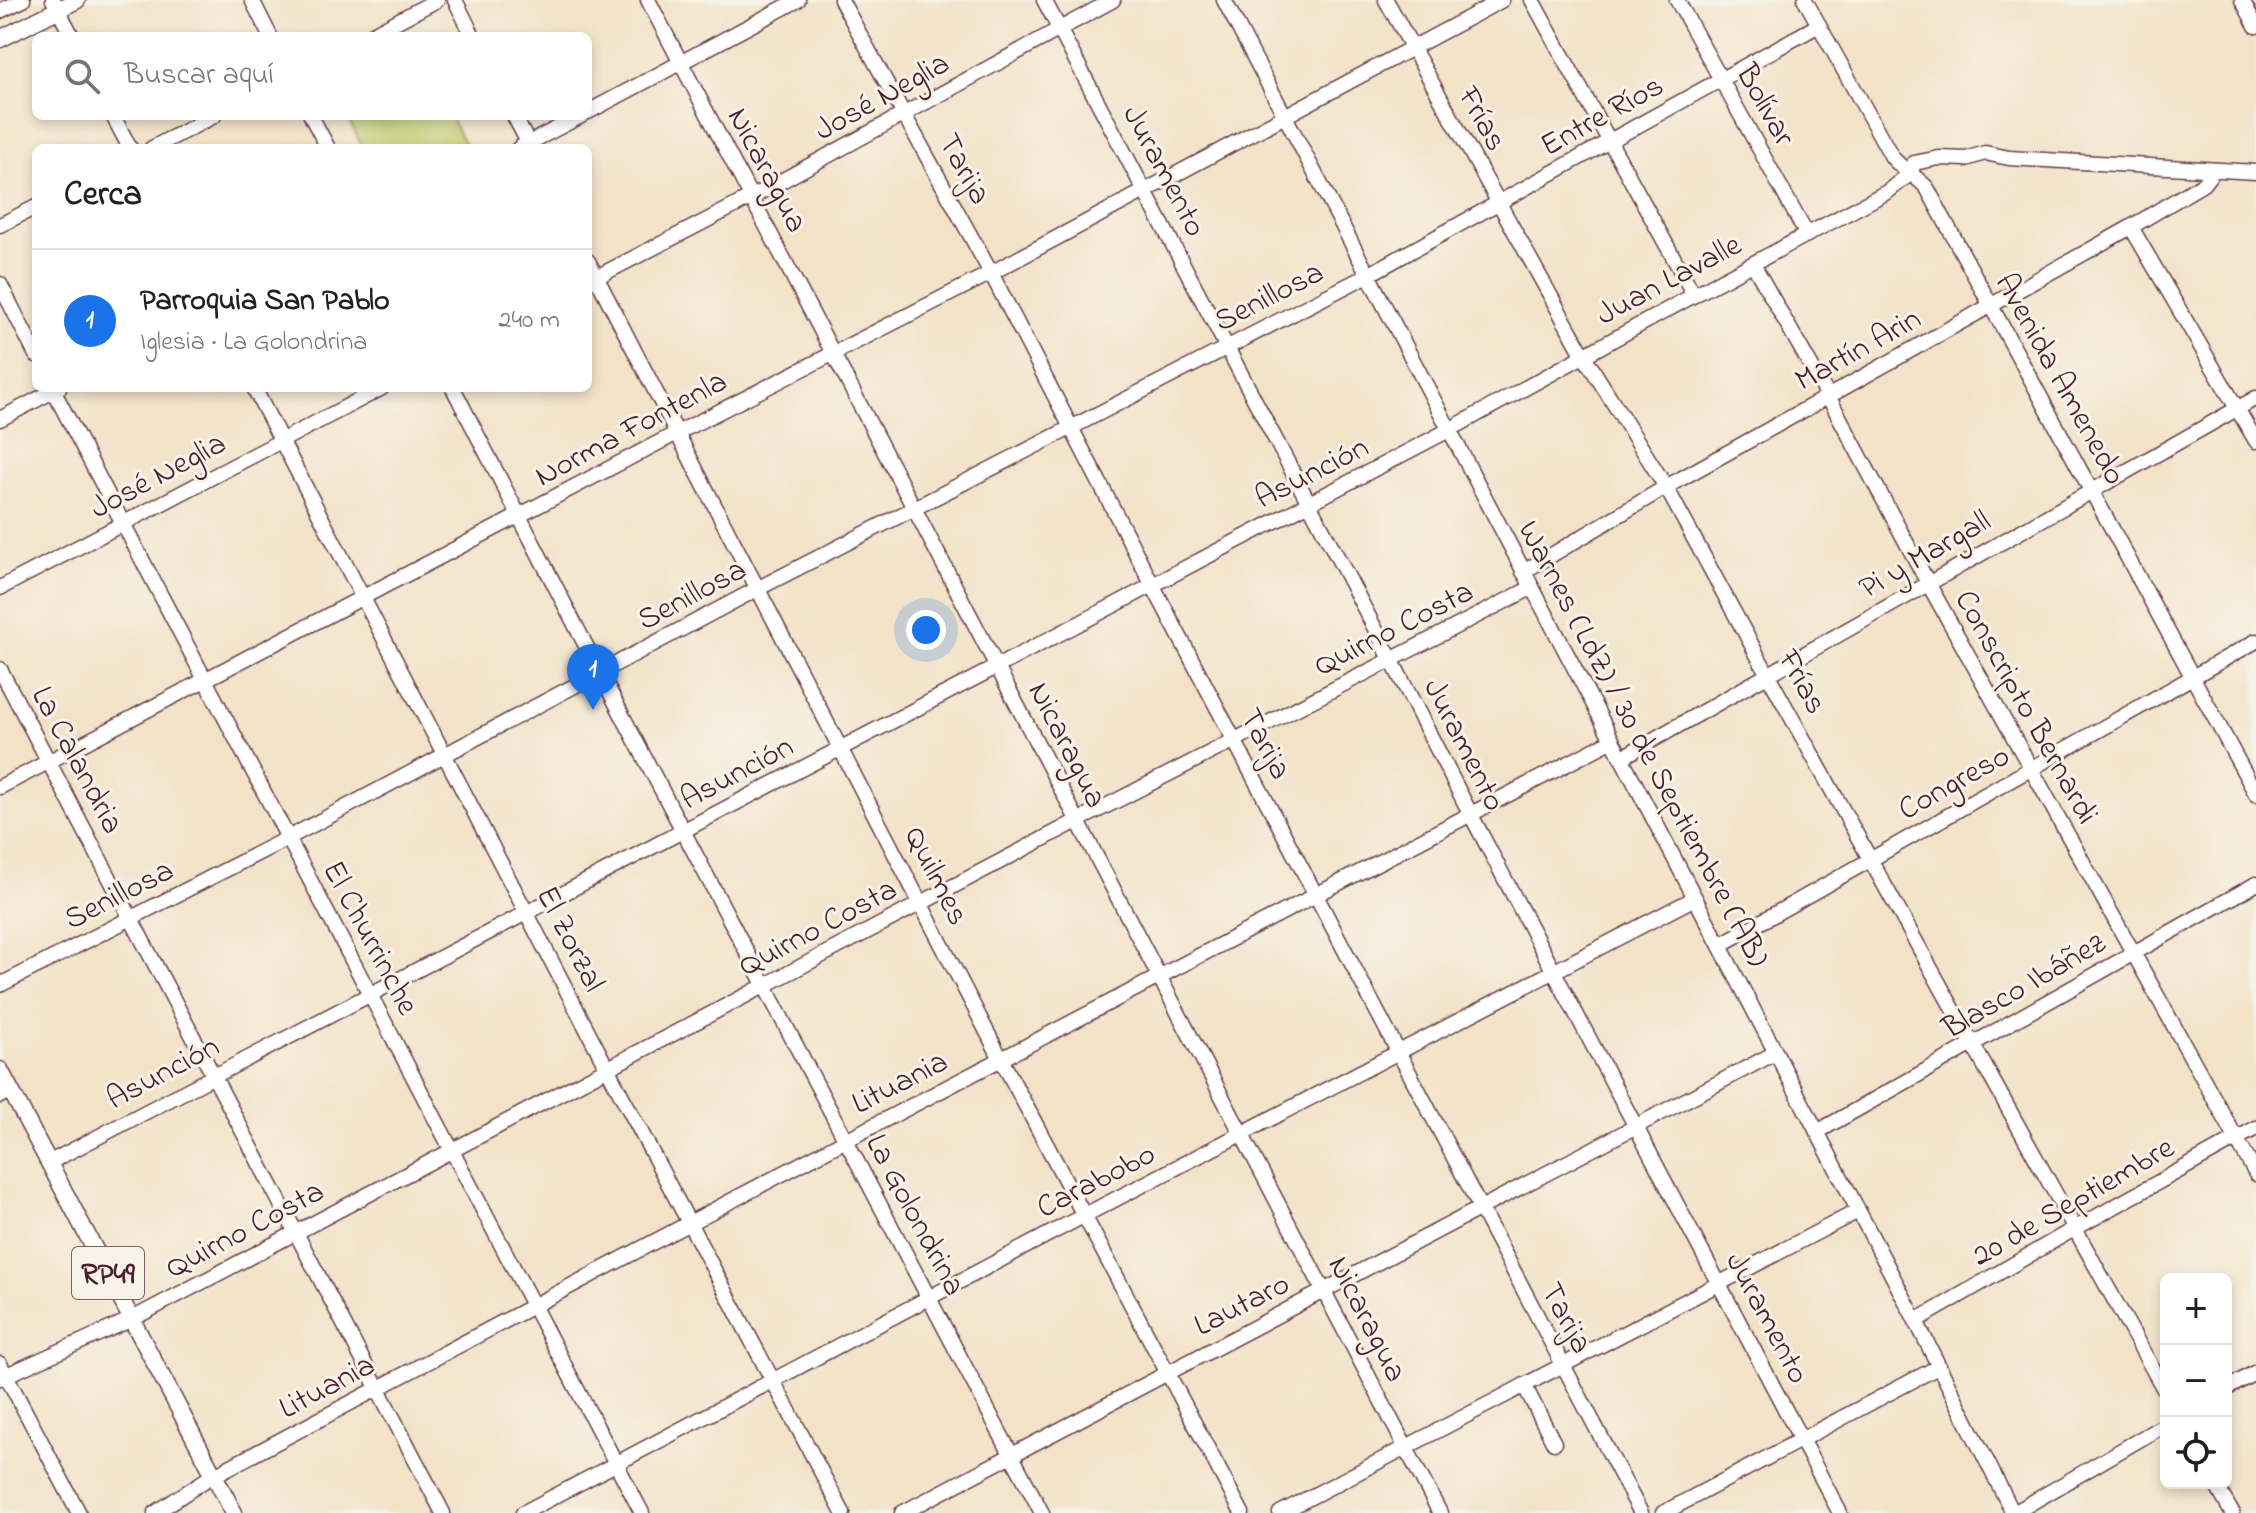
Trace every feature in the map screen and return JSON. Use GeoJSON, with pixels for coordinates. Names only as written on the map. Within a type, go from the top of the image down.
{"type":"FeatureCollection","features":[{"type":"Feature","properties":{"kind":"main road"},"geometry":{"type":"LineString","coordinates":[[0,39],[56,5],[77,0]]}},
{"type":"Feature","properties":{"kind":"main road","name":"RP49"},"geometry":{"type":"LineString","coordinates":[[0,1070],[6,1094],[50,1162],[234,1513]]}},
{"type":"Feature","properties":{"kind":"street"},"geometry":{"type":"LineString","coordinates":[[0,11],[23,0]]}},
{"type":"Feature","properties":{"kind":"street"},"geometry":{"type":"LineString","coordinates":[[252,0],[268,32]]}},
{"type":"Feature","properties":{"kind":"street"},"geometry":{"type":"LineString","coordinates":[[377,32],[437,0]]}},
{"type":"Feature","properties":{"kind":"street"},"geometry":{"type":"LineString","coordinates":[[455,0],[471,32]]}},
{"type":"Feature","properties":{"kind":"street","name":"Nicaragua"},"geometry":{"type":"LineString","coordinates":[[648,0],[1440,1513]]}},
{"type":"Feature","properties":{"kind":"street"},"geometry":{"type":"LineString","coordinates":[[592,110],[798,0]]}},
{"type":"Feature","properties":{"kind":"street","name":"Tarija"},"geometry":{"type":"LineString","coordinates":[[841,0],[991,273],[1641,1513]]}},
{"type":"Feature","properties":{"kind":"street","name":"Juramento"},"geometry":{"type":"LineString","coordinates":[[1044,0],[1840,1513]]}},
{"type":"Feature","properties":{"kind":"street","name":"José Neglia"},"geometry":{"type":"LineString","coordinates":[[592,280],[905,115],[1113,0]]}},
{"type":"Feature","properties":{"kind":"street","name":"Warnes (LdZ) / 30 de Septiembre (AB)"},"geometry":{"type":"LineString","coordinates":[[1224,0],[1720,945],[2013,1513]]}},
{"type":"Feature","properties":{"kind":"street","name":"Frías"},"geometry":{"type":"LineString","coordinates":[[1386,0],[1584,356],[1666,487],[2160,1382]]}},
{"type":"Feature","properties":{"kind":"street","name":"Norma Fontenla"},"geometry":{"type":"LineString","coordinates":[[0,787],[1146,192],[1502,0]]}},
{"type":"Feature","properties":{"kind":"street"},"geometry":{"type":"LineString","coordinates":[[1532,0],[1694,295]]}},
{"type":"Feature","properties":{"kind":"street","name":"Bolívar"},"geometry":{"type":"LineString","coordinates":[[1677,0],[1807,235]]}},
{"type":"Feature","properties":{"kind":"street","name":"Avenida Amenedo"},"geometry":{"type":"LineString","coordinates":[[1805,0],[1892,157],[1927,188],[2256,794]]}},
{"type":"Feature","properties":{"kind":"street"},"geometry":{"type":"LineString","coordinates":[[2242,0],[2256,26]]}},
{"type":"Feature","properties":{"kind":"street"},"geometry":{"type":"LineString","coordinates":[[56,5],[70,32]]}},
{"type":"Feature","properties":{"kind":"street","name":"Entre Ríos"},"geometry":{"type":"LineString","coordinates":[[1368,275],[1819,25]]}},
{"type":"Feature","properties":{"kind":"street"},"geometry":{"type":"LineString","coordinates":[[115,120],[128,144]]}},
{"type":"Feature","properties":{"kind":"street"},"geometry":{"type":"LineString","coordinates":[[160,144],[206,120]]}},
{"type":"Feature","properties":{"kind":"street"},"geometry":{"type":"LineString","coordinates":[[313,120],[326,144]]}},
{"type":"Feature","properties":{"kind":"street"},"geometry":{"type":"LineString","coordinates":[[516,120],[525,144]]}},
{"type":"Feature","properties":{"kind":"street"},"geometry":{"type":"LineString","coordinates":[[530,144],[574,120]]}},
{"type":"Feature","properties":{"kind":"street","name":"Juan Lavalle"},"geometry":{"type":"LineString","coordinates":[[1449,430],[1887,192],[1911,173],[1917,161],[1966,159],[1992,153],[2009,158],[2214,170]]}},
{"type":"Feature","properties":{"kind":"street"},"geometry":{"type":"LineString","coordinates":[[2214,170],[2256,172]]}},
{"type":"Feature","properties":{"kind":"street","name":"Martín Arin"},"geometry":{"type":"LineString","coordinates":[[1523,572],[1666,487],[2131,227],[2203,184],[2214,170]]}},
{"type":"Feature","properties":{"kind":"street"},"geometry":{"type":"LineString","coordinates":[[0,225],[32,209]]}},
{"type":"Feature","properties":{"kind":"street"},"geometry":{"type":"LineString","coordinates":[[2131,227],[2256,441]]}},
{"type":"Feature","properties":{"kind":"street","name":"Conscripto Bernardi"},"geometry":{"type":"LineString","coordinates":[[1753,264],[2256,1174]]}},
{"type":"Feature","properties":{"kind":"street","name":"Senillosa"},"geometry":{"type":"LineString","coordinates":[[0,985],[288,838],[757,589],[1368,275]]}},
{"type":"Feature","properties":{"kind":"street","name":"Quilmes"},"geometry":{"type":"LineString","coordinates":[[592,280],[677,433],[1001,1059],[1242,1513]]}},
{"type":"Feature","properties":{"kind":"street"},"geometry":{"type":"LineString","coordinates":[[0,284],[32,347]]}},
{"type":"Feature","properties":{"kind":"street"},"geometry":{"type":"LineString","coordinates":[[0,419],[50,392]]}},
{"type":"Feature","properties":{"kind":"street","name":"El Churrinche"},"geometry":{"type":"LineString","coordinates":[[57,392],[642,1513]]}},
{"type":"Feature","properties":{"kind":"street","name":"El Zorzal"},"geometry":{"type":"LineString","coordinates":[[256,392],[607,1068],[843,1513]]}},
{"type":"Feature","properties":{"kind":"street","name":"José Neglia"},"geometry":{"type":"LineString","coordinates":[[0,588],[374,392]]}},
{"type":"Feature","properties":{"kind":"street","name":"La Golondrina"},"geometry":{"type":"LineString","coordinates":[[455,392],[1042,1513]]}},
{"type":"Feature","properties":{"kind":"street","name":"Pi y Margall"},"geometry":{"type":"LineString","coordinates":[[1621,758],[2256,398]]}},
{"type":"Feature","properties":{"kind":"street","name":"Asunción"},"geometry":{"type":"LineString","coordinates":[[50,1162],[1449,430]]}},
{"type":"Feature","properties":{"kind":"street","name":"Quirno Costa"},"geometry":{"type":"LineString","coordinates":[[2,1373],[132,1319],[1077,821],[1531,588]]}},
{"type":"Feature","properties":{"kind":"street","name":"Congreso"},"geometry":{"type":"LineString","coordinates":[[1720,945],[2256,641]]}},
{"type":"Feature","properties":{"kind":"street","name":"La Calandria"},"geometry":{"type":"LineString","coordinates":[[0,669],[443,1513]]}},
{"type":"Feature","properties":{"kind":"street","name":"Lituania"},"geometry":{"type":"LineString","coordinates":[[155,1513],[214,1476],[846,1140],[1611,741]]}},
{"type":"Feature","properties":{"kind":"street","name":"Blasco Ibáñez"},"geometry":{"type":"LineString","coordinates":[[1817,1132],[2256,884]]}},
{"type":"Feature","properties":{"kind":"street","name":"Carabobo"},"geometry":{"type":"LineString","coordinates":[[523,1513],[1085,1215],[1695,898]]}},
{"type":"Feature","properties":{"kind":"street","name":"Lautaro"},"geometry":{"type":"LineString","coordinates":[[902,1513],[1775,1053]]}},
{"type":"Feature","properties":{"kind":"street","name":"20 de Septiembre"},"geometry":{"type":"LineString","coordinates":[[1916,1321],[2256,1128]]}},
{"type":"Feature","properties":{"kind":"street"},"geometry":{"type":"LineString","coordinates":[[1280,1513],[1858,1211]]}},
{"type":"Feature","properties":{"kind":"street"},"geometry":{"type":"LineString","coordinates":[[1663,1513],[1938,1367]]}},
{"type":"Feature","properties":{"kind":"street"},"geometry":{"type":"LineString","coordinates":[[2232,1386],[2256,1372]]}},
{"type":"Feature","properties":{"kind":"street"},"geometry":{"type":"LineString","coordinates":[[2,1373],[79,1513]]}},
{"type":"Feature","properties":{"kind":"street"},"geometry":{"type":"LineString","coordinates":[[1524,1385],[1554,1443]]}},
{"type":"Feature","properties":{"kind":"street"},"geometry":{"type":"LineString","coordinates":[[2013,1513],[2160,1427]]}},
{"type":"Feature","properties":{"kind":"street"},"geometry":{"type":"LineString","coordinates":[[2218,1489],[2232,1513]]}},
{"type":"Feature","properties":{"kind":"green space"},"geometry":{"type":"Polygon","coordinates":[[[349,120],[452,120],[464,144],[361,144],[349,120]]]}},
{"type":"Feature","properties":{"kind":"place","name":"Parroquia San Pablo"},"geometry":{"type":"Point","coordinates":[593,710]}}]}
